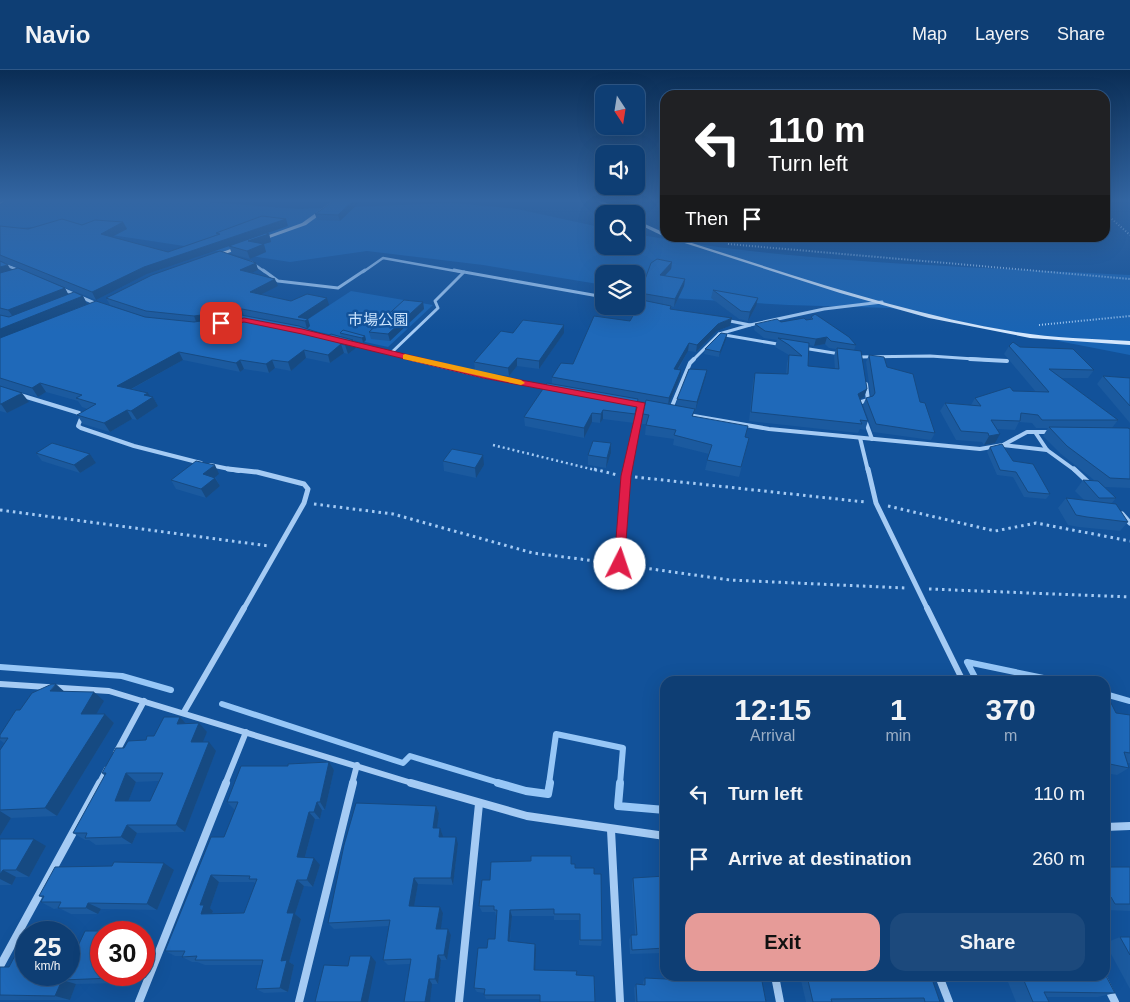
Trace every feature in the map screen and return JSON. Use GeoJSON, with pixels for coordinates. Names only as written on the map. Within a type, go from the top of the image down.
{"type":"FeatureCollection","features":[{"type":"Feature","properties":{"kind":"main road"},"geometry":{"type":"LineString","coordinates":[[205,260],[251,243]]}},
{"type":"Feature","properties":{"kind":"main road"},"geometry":{"type":"LineString","coordinates":[[88,308],[102,304]]}},
{"type":"Feature","properties":{"kind":"street"},"geometry":{"type":"LineString","coordinates":[[690,243],[882,302],[1018,334],[1130,343]]}},
{"type":"Feature","properties":{"kind":"street"},"geometry":{"type":"LineString","coordinates":[[222,254],[232,256]]}},
{"type":"Feature","properties":{"kind":"street"},"geometry":{"type":"LineString","coordinates":[[250,262],[278,280],[338,288],[382,258],[595,295]]}},
{"type":"Feature","properties":{"kind":"street"},"geometry":{"type":"LineString","coordinates":[[0,263],[23,272],[15,275]]}},
{"type":"Feature","properties":{"kind":"street"},"geometry":{"type":"LineString","coordinates":[[391,353],[438,308],[435,300],[464,272]]}},
{"type":"Feature","properties":{"kind":"street"},"geometry":{"type":"LineString","coordinates":[[55,286],[102,304]]}},
{"type":"Feature","properties":{"kind":"street"},"geometry":{"type":"LineString","coordinates":[[69,300],[78,296]]}},
{"type":"Feature","properties":{"kind":"street"},"geometry":{"type":"LineString","coordinates":[[670,411],[690,363],[719,334],[750,325],[824,310],[882,302]]}},
{"type":"Feature","properties":{"kind":"street"},"geometry":{"type":"LineString","coordinates":[[722,319],[750,325]]}},
{"type":"Feature","properties":{"kind":"street"},"geometry":{"type":"LineString","coordinates":[[719,334],[784,345]]}},
{"type":"Feature","properties":{"kind":"street"},"geometry":{"type":"LineString","coordinates":[[346,342],[483,376],[558,390]]}},
{"type":"Feature","properties":{"kind":"street"},"geometry":{"type":"LineString","coordinates":[[794,347],[843,354]]}},
{"type":"Feature","properties":{"kind":"street"},"geometry":{"type":"LineString","coordinates":[[853,356],[930,356],[1007,361]]}},
{"type":"Feature","properties":{"kind":"street"},"geometry":{"type":"LineString","coordinates":[[862,357],[864,366]]}},
{"type":"Feature","properties":{"kind":"street"},"geometry":{"type":"LineString","coordinates":[[865,374],[868,400],[858,403],[872,438]]}},
{"type":"Feature","properties":{"kind":"street"},"geometry":{"type":"LineString","coordinates":[[13,393],[79,413],[82,416],[78,426],[134,446],[230,470],[257,472],[304,484],[308,489],[304,503],[279,548],[184,712]]}},
{"type":"Feature","properties":{"kind":"street"},"geometry":{"type":"LineString","coordinates":[[624,402],[651,407]]}},
{"type":"Feature","properties":{"kind":"street"},"geometry":{"type":"LineString","coordinates":[[620,564],[626,476],[642,405]]}},
{"type":"Feature","properties":{"kind":"street"},"geometry":{"type":"LineString","coordinates":[[661,409],[769,429],[980,448],[1003,445],[1047,450]]}},
{"type":"Feature","properties":{"kind":"street"},"geometry":{"type":"LineString","coordinates":[[1003,445],[1027,432],[1054,432]]}},
{"type":"Feature","properties":{"kind":"street"},"geometry":{"type":"LineString","coordinates":[[1035,432],[1047,450],[1073,468],[1093,487]]}},
{"type":"Feature","properties":{"kind":"street"},"geometry":{"type":"LineString","coordinates":[[860,438],[876,503],[961,676]]}},
{"type":"Feature","properties":{"kind":"street"},"geometry":{"type":"LineString","coordinates":[[1120,512],[1130,523]]}},
{"type":"Feature","properties":{"kind":"street"},"geometry":{"type":"LineString","coordinates":[[0,684],[110,691],[357,765],[478,804],[527,816],[611,830],[660,835]]}},
{"type":"Feature","properties":{"kind":"street"},"geometry":{"type":"LineString","coordinates":[[32,695],[37,687]]}},
{"type":"Feature","properties":{"kind":"street"},"geometry":{"type":"LineString","coordinates":[[0,966],[144,701]]}},
{"type":"Feature","properties":{"kind":"street"},"geometry":{"type":"LineString","coordinates":[[139,1002],[246,732]]}},
{"type":"Feature","properties":{"kind":"street"},"geometry":{"type":"LineString","coordinates":[[299,1002],[357,765]]}},
{"type":"Feature","properties":{"kind":"street"},"geometry":{"type":"LineString","coordinates":[[459,1002],[478,804]]}},
{"type":"Feature","properties":{"kind":"street"},"geometry":{"type":"LineString","coordinates":[[1110,827],[1130,826]]}},
{"type":"Feature","properties":{"kind":"street"},"geometry":{"type":"LineString","coordinates":[[611,830],[620,1002]]}},
{"type":"Feature","properties":{"kind":"street"},"geometry":{"type":"LineString","coordinates":[[776,981],[780,1002]]}},
{"type":"Feature","properties":{"kind":"street"},"geometry":{"type":"LineString","coordinates":[[942,981],[949,1002]]}},
{"type":"Feature","properties":{"kind":"street"},"geometry":{"type":"LineString","coordinates":[[1104,981],[1115,1002]]}},
{"type":"Feature","properties":{"kind":"path"},"geometry":{"type":"LineString","coordinates":[[724,244],[1130,280]]}},
{"type":"Feature","properties":{"kind":"path"},"geometry":{"type":"LineString","coordinates":[[1035,325],[1130,316]]}},
{"type":"Feature","properties":{"kind":"path"},"geometry":{"type":"LineString","coordinates":[[493,445],[626,476],[876,503],[995,531],[1036,523],[1130,541]]}},
{"type":"Feature","properties":{"kind":"path"},"geometry":{"type":"LineString","coordinates":[[304,503],[393,514],[533,553],[749,581],[1130,597]]}},
{"type":"Feature","properties":{"kind":"path"},"geometry":{"type":"LineString","coordinates":[[0,510],[279,548]]}},
{"type":"Feature","properties":{"kind":"green space"},"geometry":{"type":"Polygon","coordinates":[[[168,243],[595,243],[595,255],[645,255],[645,243],[694,243],[820,258],[1130,275],[1130,355],[890,308],[788,305],[673,298],[645,293],[645,265],[595,265],[595,284],[483,265],[367,251],[290,262],[168,243]]]}},
{"type":"Feature","properties":{"kind":"green space","name":"市場公園"},"geometry":{"type":"Polygon","coordinates":[[[351,291],[433,305],[388,347],[296,327],[351,291]]]}},
{"type":"Feature","properties":{"kind":"building"},"geometry":{"type":"Polygon","coordinates":[[[0,243],[136,243],[168,252],[193,243],[214,243],[144,267],[92,292],[0,255],[0,243]]]}},
{"type":"Feature","properties":{"kind":"building"},"geometry":{"type":"Polygon","coordinates":[[[236,243],[264,244],[247,251],[229,246],[236,243]]]}},
{"type":"Feature","properties":{"kind":"building"},"geometry":{"type":"Polygon","coordinates":[[[220,251],[256,263],[240,270],[275,279],[250,292],[291,301],[307,294],[327,298],[298,317],[308,319],[305,321],[242,309],[194,316],[146,311],[106,298],[152,275],[220,251]]]}},
{"type":"Feature","properties":{"kind":"building"},"geometry":{"type":"Polygon","coordinates":[[[657,259],[672,262],[660,275],[685,279],[675,299],[645,294],[645,279],[651,263],[657,259]]]}},
{"type":"Feature","properties":{"kind":"building"},"geometry":{"type":"Polygon","coordinates":[[[0,261],[8,265],[0,267],[0,261]]]}},
{"type":"Feature","properties":{"kind":"building"},"geometry":{"type":"Polygon","coordinates":[[[18,268],[65,288],[8,310],[0,308],[0,273],[18,268]]]}},
{"type":"Feature","properties":{"kind":"building"},"geometry":{"type":"Polygon","coordinates":[[[713,290],[758,298],[750,312],[741,311],[713,290]]]}},
{"type":"Feature","properties":{"kind":"building"},"geometry":{"type":"Polygon","coordinates":[[[74,292],[83,296],[0,329],[0,315],[9,317],[74,292]]]}},
{"type":"Feature","properties":{"kind":"building"},"geometry":{"type":"Polygon","coordinates":[[[404,300],[423,302],[388,334],[369,332],[404,300]]]}},
{"type":"Feature","properties":{"kind":"building"},"geometry":{"type":"Polygon","coordinates":[[[96,301],[145,317],[194,322],[241,315],[299,326],[328,336],[331,334],[353,340],[345,345],[341,344],[328,355],[304,350],[288,362],[272,360],[266,364],[240,360],[236,363],[179,352],[117,386],[148,393],[144,395],[153,397],[131,411],[127,410],[104,423],[77,415],[96,404],[76,398],[82,395],[40,383],[32,388],[0,378],[0,338],[96,301]]]}},
{"type":"Feature","properties":{"kind":"building"},"geometry":{"type":"Polygon","coordinates":[[[645,301],[671,306],[670,309],[732,318],[718,324],[697,345],[689,343],[674,369],[681,370],[669,398],[552,377],[561,363],[573,364],[594,316],[630,321],[633,315],[645,315],[645,301]]]}},
{"type":"Feature","properties":{"kind":"building"},"geometry":{"type":"Polygon","coordinates":[[[815,314],[849,337],[856,345],[831,341],[827,337],[816,339],[765,331],[755,324],[777,319],[781,322],[804,318],[806,320],[813,319],[811,317],[815,314]]]}},
{"type":"Feature","properties":{"kind":"building"},"geometry":{"type":"Polygon","coordinates":[[[523,320],[564,325],[539,361],[517,358],[508,368],[474,362],[501,331],[513,333],[523,320]]]}},
{"type":"Feature","properties":{"kind":"building"},"geometry":{"type":"Polygon","coordinates":[[[343,330],[365,336],[362,338],[340,333],[343,330]]]}},
{"type":"Feature","properties":{"kind":"building"},"geometry":{"type":"Polygon","coordinates":[[[721,333],[727,334],[720,352],[705,349],[721,333]]]}},
{"type":"Feature","properties":{"kind":"building"},"geometry":{"type":"Polygon","coordinates":[[[778,338],[809,343],[808,366],[839,369],[837,348],[861,351],[867,389],[858,394],[868,421],[860,420],[862,424],[751,412],[755,373],[788,374],[789,355],[802,356],[778,338]]]}},
{"type":"Feature","properties":{"kind":"building"},"geometry":{"type":"Polygon","coordinates":[[[1013,342],[1020,347],[1073,349],[1094,370],[1049,369],[1118,420],[1042,420],[1038,415],[1021,413],[1020,421],[991,420],[1000,434],[989,436],[988,433],[961,431],[945,403],[981,406],[975,398],[1010,387],[1013,391],[1049,392],[1009,346],[1013,342]]]}},
{"type":"Feature","properties":{"kind":"building"},"geometry":{"type":"Polygon","coordinates":[[[869,355],[884,357],[887,367],[913,374],[920,402],[925,403],[935,433],[876,424],[866,398],[873,396],[875,393],[869,355]]]}},
{"type":"Feature","properties":{"kind":"building"},"geometry":{"type":"Polygon","coordinates":[[[689,369],[707,370],[697,402],[677,399],[689,369]]]}},
{"type":"Feature","properties":{"kind":"building"},"geometry":{"type":"Polygon","coordinates":[[[1103,376],[1130,378],[1130,406],[1103,376]]]}},
{"type":"Feature","properties":{"kind":"building"},"geometry":{"type":"Polygon","coordinates":[[[547,383],[638,399],[635,414],[603,410],[601,414],[592,413],[584,428],[524,417],[547,383]]]}},
{"type":"Feature","properties":{"kind":"building"},"geometry":{"type":"Polygon","coordinates":[[[0,386],[22,393],[0,404],[0,386]]]}},
{"type":"Feature","properties":{"kind":"building"},"geometry":{"type":"Polygon","coordinates":[[[646,400],[695,409],[692,416],[748,426],[745,437],[749,438],[741,467],[707,460],[712,445],[674,435],[676,430],[646,425],[649,415],[643,414],[646,400]]]}},
{"type":"Feature","properties":{"kind":"building"},"geometry":{"type":"Polygon","coordinates":[[[1049,427],[1130,429],[1130,479],[1110,478],[1067,446],[1049,427]]]}},
{"type":"Feature","properties":{"kind":"building"},"geometry":{"type":"Polygon","coordinates":[[[593,441],[611,443],[607,458],[588,455],[593,441]]]}},
{"type":"Feature","properties":{"kind":"building"},"geometry":{"type":"Polygon","coordinates":[[[52,443],[90,454],[74,465],[36,453],[52,443]]]}},
{"type":"Feature","properties":{"kind":"building"},"geometry":{"type":"Polygon","coordinates":[[[1002,444],[1013,461],[1033,464],[1050,494],[1028,492],[1016,472],[1000,470],[990,447],[1002,444]]]}},
{"type":"Feature","properties":{"kind":"building"},"geometry":{"type":"Polygon","coordinates":[[[452,449],[483,455],[475,468],[443,461],[452,449]]]}},
{"type":"Feature","properties":{"kind":"building"},"geometry":{"type":"Polygon","coordinates":[[[196,461],[215,465],[203,474],[215,478],[201,489],[171,480],[196,461]]]}},
{"type":"Feature","properties":{"kind":"building"},"geometry":{"type":"Polygon","coordinates":[[[1083,480],[1098,481],[1116,498],[1099,498],[1083,480]]]}},
{"type":"Feature","properties":{"kind":"building"},"geometry":{"type":"Polygon","coordinates":[[[1066,498],[1116,504],[1128,522],[1076,515],[1066,498]]]}},
{"type":"Feature","properties":{"kind":"building"},"geometry":{"type":"Polygon","coordinates":[[[56,684],[50,691],[94,692],[81,714],[105,714],[45,808],[0,810],[0,750],[8,738],[0,738],[0,735],[16,710],[20,710],[32,693],[56,684]]]}},
{"type":"Feature","properties":{"kind":"building"},"geometry":{"type":"Polygon","coordinates":[[[1110,701],[1116,713],[1130,715],[1130,753],[1124,752],[1129,768],[1110,764],[1110,701]]]}},
{"type":"Feature","properties":{"kind":"building"},"geometry":{"type":"Polygon","coordinates":[[[164,717],[180,717],[177,724],[199,723],[191,742],[209,742],[176,825],[127,825],[121,837],[85,838],[87,833],[73,833],[106,773],[102,773],[116,748],[124,748],[128,741],[146,740],[147,736],[154,736],[164,717]],[[126,773],[115,801],[150,801],[163,773],[126,773]]]}},
{"type":"Feature","properties":{"kind":"building"},"geometry":{"type":"Polygon","coordinates":[[[329,762],[320,802],[317,802],[314,812],[309,812],[297,857],[314,858],[307,880],[297,880],[287,913],[294,913],[281,961],[287,960],[280,988],[256,989],[263,960],[195,960],[197,956],[182,957],[185,951],[165,951],[211,837],[224,837],[238,802],[227,802],[241,766],[288,766],[288,764],[329,762]],[[211,875],[200,905],[204,905],[201,914],[244,913],[257,879],[249,879],[250,876],[211,875]]]}},
{"type":"Feature","properties":{"kind":"building"},"geometry":{"type":"Polygon","coordinates":[[[356,803],[436,806],[433,828],[440,828],[439,837],[456,837],[451,878],[414,878],[409,906],[440,907],[436,929],[448,929],[444,955],[438,955],[435,979],[429,979],[425,1002],[404,1002],[411,959],[383,960],[390,920],[328,923],[344,845],[356,803]]]}},
{"type":"Feature","properties":{"kind":"building"},"geometry":{"type":"Polygon","coordinates":[[[0,839],[34,839],[16,870],[3,870],[0,874],[0,839]]]}},
{"type":"Feature","properties":{"kind":"building"},"geometry":{"type":"Polygon","coordinates":[[[531,856],[571,856],[571,864],[575,864],[575,868],[594,868],[594,874],[601,874],[602,940],[580,940],[580,914],[554,914],[554,909],[510,910],[508,941],[535,944],[534,970],[577,971],[576,975],[594,976],[595,1002],[540,1002],[540,995],[484,995],[485,989],[474,988],[478,948],[487,948],[488,939],[495,939],[497,910],[494,910],[494,906],[479,906],[482,880],[490,880],[491,862],[531,861],[531,856]]]}},
{"type":"Feature","properties":{"kind":"building"},"geometry":{"type":"Polygon","coordinates":[[[114,862],[164,863],[147,904],[88,903],[86,908],[58,908],[61,902],[41,902],[44,896],[39,896],[55,867],[112,866],[114,862]]]}},
{"type":"Feature","properties":{"kind":"building"},"geometry":{"type":"Polygon","coordinates":[[[1110,867],[1130,867],[1130,904],[1115,904],[1111,897],[1110,867]]]}},
{"type":"Feature","properties":{"kind":"building"},"geometry":{"type":"Polygon","coordinates":[[[660,876],[660,948],[632,950],[631,935],[637,935],[633,878],[660,876]]]}},
{"type":"Feature","properties":{"kind":"building"},"geometry":{"type":"Polygon","coordinates":[[[85,931],[90,931],[90,979],[80,979],[80,942],[85,931]]]}},
{"type":"Feature","properties":{"kind":"building"},"geometry":{"type":"Polygon","coordinates":[[[1120,937],[1130,937],[1130,955],[1120,937]]]}},
{"type":"Feature","properties":{"kind":"building"},"geometry":{"type":"Polygon","coordinates":[[[15,956],[15,986],[59,986],[55,996],[0,995],[0,967],[9,967],[15,956]]]}},
{"type":"Feature","properties":{"kind":"building"},"geometry":{"type":"Polygon","coordinates":[[[350,956],[371,956],[361,1002],[315,1002],[324,965],[348,966],[350,956]]]}},
{"type":"Feature","properties":{"kind":"building"},"geometry":{"type":"Polygon","coordinates":[[[645,978],[660,979],[660,981],[762,981],[766,1002],[637,1002],[636,984],[645,985],[645,978]]]}},
{"type":"Feature","properties":{"kind":"building"},"geometry":{"type":"Polygon","coordinates":[[[808,981],[933,981],[940,1002],[925,1002],[924,998],[831,999],[832,1002],[813,1002],[808,981]]]}},
{"type":"Feature","properties":{"kind":"building"},"geometry":{"type":"Polygon","coordinates":[[[1024,981],[1109,981],[1115,993],[1044,992],[1049,1002],[1033,1002],[1024,981]]]}},
{"type":"Feature","properties":{"kind":"waterway"},"geometry":{"type":"LineString","coordinates":[[974,676],[967,662],[1034,676]]}},
{"type":"Feature","properties":{"kind":"waterway"},"geometry":{"type":"LineString","coordinates":[[0,667],[122,676],[171,690]]}},
{"type":"Feature","properties":{"kind":"waterway"},"geometry":{"type":"LineString","coordinates":[[1110,695],[1130,701]]}},
{"type":"Feature","properties":{"kind":"waterway"},"geometry":{"type":"LineString","coordinates":[[222,704],[403,763],[410,756],[503,784]]}},
{"type":"Feature","properties":{"kind":"waterway"},"geometry":{"type":"LineString","coordinates":[[549,784],[556,734],[623,748],[620,784]]}},
{"type":"Feature","properties":{"kind":"waterway"},"geometry":{"type":"LineString","coordinates":[[498,783],[526,791],[548,794],[550,783]]}},
{"type":"Feature","properties":{"kind":"waterway"},"geometry":{"type":"LineString","coordinates":[[620,783],[618,806],[660,810]]}},
{"type":"Feature","properties":{"kind":"slow traffic"},"geometry":{"type":"LineString","coordinates":[[405,357],[521,383]]}},
{"type":"Feature","properties":{"kind":"route"},"geometry":{"type":"LineString","coordinates":[[221,323],[244,320],[302,331],[483,376],[642,405],[636,439],[626,476],[620,564]]}}]}
